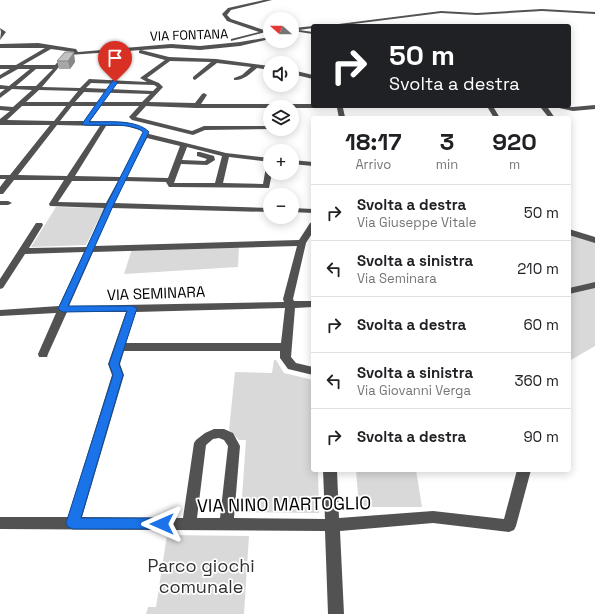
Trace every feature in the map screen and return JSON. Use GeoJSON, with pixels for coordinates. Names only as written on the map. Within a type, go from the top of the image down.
{"type":"FeatureCollection","features":[{"type":"Feature","properties":{"kind":"street"},"geometry":{"type":"LineString","coordinates":[[263,31],[229,20],[224,15],[230,9],[254,5],[270,0]]}},
{"type":"Feature","properties":{"kind":"street"},"geometry":{"type":"LineString","coordinates":[[341,24],[461,10]]}},
{"type":"Feature","properties":{"kind":"street"},"geometry":{"type":"LineString","coordinates":[[450,12],[477,14],[542,10],[595,13]]}},
{"type":"Feature","properties":{"kind":"street"},"geometry":{"type":"LineString","coordinates":[[574,12],[595,16]]}},
{"type":"Feature","properties":{"kind":"street"},"geometry":{"type":"LineString","coordinates":[[299,28],[311,27]]}},
{"type":"Feature","properties":{"kind":"street"},"geometry":{"type":"LineString","coordinates":[[0,29],[4,32],[0,39]]}},
{"type":"Feature","properties":{"kind":"street"},"geometry":{"type":"LineString","coordinates":[[172,46],[237,40],[263,31]]}},
{"type":"Feature","properties":{"kind":"street"},"geometry":{"type":"LineString","coordinates":[[299,32],[311,35]]}},
{"type":"Feature","properties":{"kind":"street"},"geometry":{"type":"LineString","coordinates":[[299,36],[311,35]]}},
{"type":"Feature","properties":{"kind":"street","name":"VIA FONTANA"},"geometry":{"type":"LineString","coordinates":[[0,46],[29,45],[50,47],[69,52],[84,52],[172,46],[200,48],[240,44],[263,39]]}},
{"type":"Feature","properties":{"kind":"street"},"geometry":{"type":"LineString","coordinates":[[0,77],[50,47]]}},
{"type":"Feature","properties":{"kind":"street"},"geometry":{"type":"LineString","coordinates":[[128,49],[131,52],[146,53],[169,58],[216,61],[263,67]]}},
{"type":"Feature","properties":{"kind":"street"},"geometry":{"type":"LineString","coordinates":[[1,123],[37,89],[69,52]]}},
{"type":"Feature","properties":{"kind":"street"},"geometry":{"type":"LineString","coordinates":[[169,58],[144,78],[160,87],[150,95],[132,117],[134,119],[193,133],[204,128],[263,128]]}},
{"type":"Feature","properties":{"kind":"street"},"geometry":{"type":"LineString","coordinates":[[195,78],[216,61]]}},
{"type":"Feature","properties":{"kind":"street"},"geometry":{"type":"LineString","coordinates":[[236,79],[244,76],[256,66]]}},
{"type":"Feature","properties":{"kind":"street"},"geometry":{"type":"LineString","coordinates":[[0,67],[56,67]]}},
{"type":"Feature","properties":{"kind":"street"},"geometry":{"type":"LineString","coordinates":[[0,96],[35,67]]}},
{"type":"Feature","properties":{"kind":"street"},"geometry":{"type":"LineString","coordinates":[[299,74],[311,77]]}},
{"type":"Feature","properties":{"kind":"street"},"geometry":{"type":"LineString","coordinates":[[0,192],[88,81],[152,84],[154,86],[150,95]]}},
{"type":"Feature","properties":{"kind":"street"},"geometry":{"type":"LineString","coordinates":[[85,124],[115,82]]}},
{"type":"Feature","properties":{"kind":"street"},"geometry":{"type":"LineString","coordinates":[[118,105],[133,82]]}},
{"type":"Feature","properties":{"kind":"street"},"geometry":{"type":"LineString","coordinates":[[0,87],[108,91],[150,95]]}},
{"type":"Feature","properties":{"kind":"street"},"geometry":{"type":"LineString","coordinates":[[196,106],[204,95]]}},
{"type":"Feature","properties":{"kind":"street"},"geometry":{"type":"LineString","coordinates":[[20,104],[311,106]]}},
{"type":"Feature","properties":{"kind":"street"},"geometry":{"type":"LineString","coordinates":[[568,108],[595,107]]}},
{"type":"Feature","properties":{"kind":"street"},"geometry":{"type":"LineString","coordinates":[[0,108],[15,109]]}},
{"type":"Feature","properties":{"kind":"street"},"geometry":{"type":"LineString","coordinates":[[1,123],[126,124],[145,130],[145,135],[109,206],[43,354]]}},
{"type":"Feature","properties":{"kind":"street"},"geometry":{"type":"LineString","coordinates":[[104,124],[52,204],[263,210]]}},
{"type":"Feature","properties":{"kind":"street"},"geometry":{"type":"LineString","coordinates":[[145,135],[184,147],[211,158],[211,160],[207,163],[178,162]]}},
{"type":"Feature","properties":{"kind":"street"},"geometry":{"type":"LineString","coordinates":[[184,147],[226,155],[263,159]]}},
{"type":"Feature","properties":{"kind":"street"},"geometry":{"type":"LineString","coordinates":[[184,147],[170,183],[177,186],[266,186],[267,180]]}},
{"type":"Feature","properties":{"kind":"street"},"geometry":{"type":"LineString","coordinates":[[218,186],[226,155]]}},
{"type":"Feature","properties":{"kind":"street"},"geometry":{"type":"LineString","coordinates":[[299,163],[311,164]]}},
{"type":"Feature","properties":{"kind":"street"},"geometry":{"type":"LineString","coordinates":[[0,177],[171,180]]}},
{"type":"Feature","properties":{"kind":"street"},"geometry":{"type":"LineString","coordinates":[[299,210],[311,211]]}},
{"type":"Feature","properties":{"kind":"street"},"geometry":{"type":"LineString","coordinates":[[0,286],[39,225]]}},
{"type":"Feature","properties":{"kind":"street"},"geometry":{"type":"LineString","coordinates":[[311,228],[302,243],[288,299],[290,304],[285,358],[292,366],[311,371]]}},
{"type":"Feature","properties":{"kind":"street"},"geometry":{"type":"LineString","coordinates":[[571,233],[595,240]]}},
{"type":"Feature","properties":{"kind":"street"},"geometry":{"type":"LineString","coordinates":[[23,251],[302,243]]}},
{"type":"Feature","properties":{"kind":"street"},"geometry":{"type":"LineString","coordinates":[[571,291],[595,285]]}},
{"type":"Feature","properties":{"kind":"street","name":"VIA SEMINARA"},"geometry":{"type":"LineString","coordinates":[[0,313],[63,309],[311,304]]}},
{"type":"Feature","properties":{"kind":"street"},"geometry":{"type":"LineString","coordinates":[[73,523],[118,375],[114,364],[132,308]]}},
{"type":"Feature","properties":{"kind":"street"},"geometry":{"type":"LineString","coordinates":[[120,347],[286,347]]}},
{"type":"Feature","properties":{"kind":"street"},"geometry":{"type":"LineString","coordinates":[[189,524],[200,443],[205,438],[216,433],[228,436],[232,440],[234,446],[226,524]]}},
{"type":"Feature","properties":{"kind":"street"},"geometry":{"type":"LineString","coordinates":[[330,472],[336,614]]}},
{"type":"Feature","properties":{"kind":"street","name":"VIA NINO MARTOGLIO"},"geometry":{"type":"LineString","coordinates":[[0,523],[332,525],[433,518],[510,526],[524,472]]}},
{"type":"Feature","properties":{"kind":"green space"},"geometry":{"type":"Polygon","coordinates":[[[56,207],[104,208],[86,245],[31,247],[56,207]]]}},
{"type":"Feature","properties":{"kind":"green space"},"geometry":{"type":"Polygon","coordinates":[[[571,235],[595,241],[595,282],[571,288],[571,235]]]}},
{"type":"Feature","properties":{"kind":"green space"},"geometry":{"type":"Polygon","coordinates":[[[239,246],[238,267],[124,274],[132,249],[239,246]]]}},
{"type":"Feature","properties":{"kind":"green space"},"geometry":{"type":"Polygon","coordinates":[[[595,287],[595,346],[571,360],[571,293],[595,287]]]}},
{"type":"Feature","properties":{"kind":"green space"},"geometry":{"type":"Polygon","coordinates":[[[274,360],[276,360],[284,373],[311,380],[311,472],[318,472],[319,513],[241,512],[246,440],[239,440],[229,430],[235,372],[272,373],[274,360]]]}},
{"type":"Feature","properties":{"kind":"green space"},"geometry":{"type":"Polygon","coordinates":[[[356,472],[416,472],[422,507],[359,507],[356,472]]]}},
{"type":"Feature","properties":{"kind":"green space","name":"Parco giochi comunale"},"geometry":{"type":"Polygon","coordinates":[[[167,535],[249,536],[244,614],[146,614],[148,607],[156,607],[167,535]]]}},
{"type":"Feature","properties":{"kind":"building"},"geometry":{"type":"Polygon","coordinates":[[[65,52],[74,52],[68,61],[57,61],[65,52]]]}},
{"type":"Feature","properties":{"kind":"route"},"geometry":{"type":"LineString","coordinates":[[115,82],[85,124],[126,124],[142,128],[146,132],[109,206],[63,309],[84,310],[132,308],[114,364],[118,375],[73,523],[162,524]]}}]}
